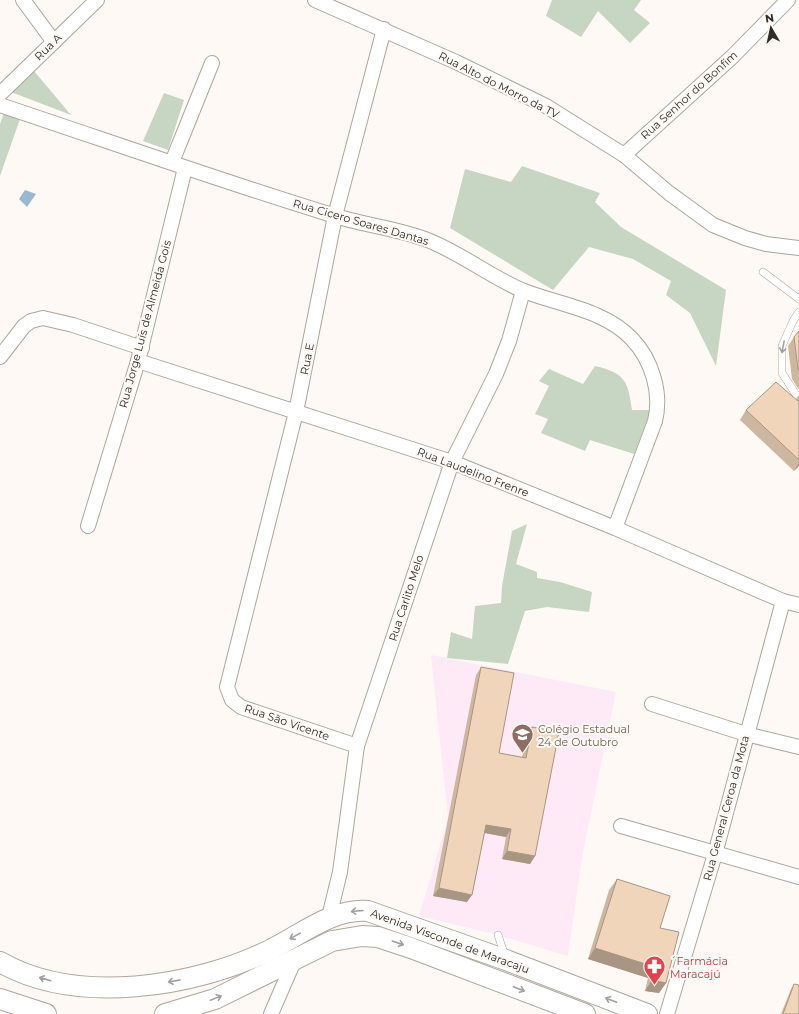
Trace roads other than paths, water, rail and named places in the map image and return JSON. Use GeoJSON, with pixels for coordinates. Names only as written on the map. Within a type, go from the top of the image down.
{"type":"FeatureCollection","features":[{"type":"Feature","properties":{"kind":"main road","name":"Avenida Visconde de Maracaju"},"geometry":{"type":"LineString","coordinates":[[0,962],[36,976],[82,987],[120,988],[151,985],[179,981],[244,961],[270,950],[329,917],[349,912],[368,911],[506,960],[647,1014]]}},
{"type":"Feature","properties":{"kind":"main road","name":"Avenida Visconde de Maracaju"},"geometry":{"type":"LineString","coordinates":[[166,1014],[215,999],[332,941],[362,936],[378,937],[585,1014]]}},
{"type":"Feature","properties":{"kind":"main road"},"geometry":{"type":"LineString","coordinates":[[0,1000],[40,1013]]}},
{"type":"Feature","properties":{"kind":"street"},"geometry":{"type":"LineString","coordinates":[[23,0],[54,42]]}},
{"type":"Feature","properties":{"kind":"street","name":"Rua A"},"geometry":{"type":"LineString","coordinates":[[0,94],[97,0]]}},
{"type":"Feature","properties":{"kind":"street","name":"Rua Senhor do Bonfim"},"geometry":{"type":"LineString","coordinates":[[624,155],[732,57],[788,0]]}},
{"type":"Feature","properties":{"kind":"street","name":"Rua Alto do Morro da TV"},"geometry":{"type":"LineString","coordinates":[[323,1],[498,81],[546,106],[624,155],[669,193],[713,225],[745,238],[766,244],[799,248]]}},
{"type":"Feature","properties":{"kind":"street","name":"Rua E"},"geometry":{"type":"LineString","coordinates":[[227,687],[296,412],[335,216],[384,29]]}},
{"type":"Feature","properties":{"kind":"street","name":"Rua Jorge Luís de Almeida Gois"},"geometry":{"type":"LineString","coordinates":[[88,526],[140,354],[178,165],[212,63]]}},
{"type":"Feature","properties":{"kind":"street","name":"Rua Cicero Soares Dantas"},"geometry":{"type":"LineString","coordinates":[[0,105],[335,216],[426,240],[523,291],[598,316],[618,327],[632,339],[647,359],[653,372],[657,397],[657,413],[615,528]]}},
{"type":"Feature","properties":{"kind":"street","name":"Rua Carlito Melo"},"geometry":{"type":"LineString","coordinates":[[329,917],[340,872],[357,746],[452,462],[496,374],[509,341],[523,291]]}},
{"type":"Feature","properties":{"kind":"street","name":"Rua Laudelino Frenre"},"geometry":{"type":"LineString","coordinates":[[0,357],[24,326],[31,321],[43,318],[73,325],[140,354],[296,412],[452,462],[615,528],[783,600],[799,605]]}},
{"type":"Feature","properties":{"kind":"street","name":"Rua General Ceroa da Mota"},"geometry":{"type":"LineString","coordinates":[[668,1014],[715,854],[783,600]]}},
{"type":"Feature","properties":{"kind":"street","name":"Rua São Vicente"},"geometry":{"type":"LineString","coordinates":[[227,687],[232,700],[241,707],[357,746]]}},
{"type":"Feature","properties":{"kind":"street"},"geometry":{"type":"LineString","coordinates":[[652,704],[746,734],[799,747]]}},
{"type":"Feature","properties":{"kind":"street"},"geometry":{"type":"LineString","coordinates":[[621,826],[799,877]]}},
{"type":"Feature","properties":{"kind":"street"},"geometry":{"type":"LineString","coordinates":[[271,1014],[294,961]]}},
{"type":"Feature","properties":{"kind":"lane"},"geometry":{"type":"LineString","coordinates":[[763,272],[799,299]]}},
{"type":"Feature","properties":{"kind":"lane"},"geometry":{"type":"LineString","coordinates":[[799,312],[793,321],[782,346],[782,373],[799,399]]}},
{"type":"Feature","properties":{"kind":"lane"},"geometry":{"type":"LineString","coordinates":[[498,935],[506,960]]}},
{"type":"Feature","properties":{"kind":"water"},"geometry":{"type":"Polygon","coordinates":[[[25,190],[36,194],[27,207],[19,199],[25,190]]]}},
{"type":"Feature","properties":{"kind":"place","name":"Colégio Estadual 24 de Outubro"},"geometry":{"type":"Point","coordinates":[522,754]}},
{"type":"Feature","properties":{"kind":"place","name":"´Farmácia Maracajú"},"geometry":{"type":"Point","coordinates":[655,986]}}]}
